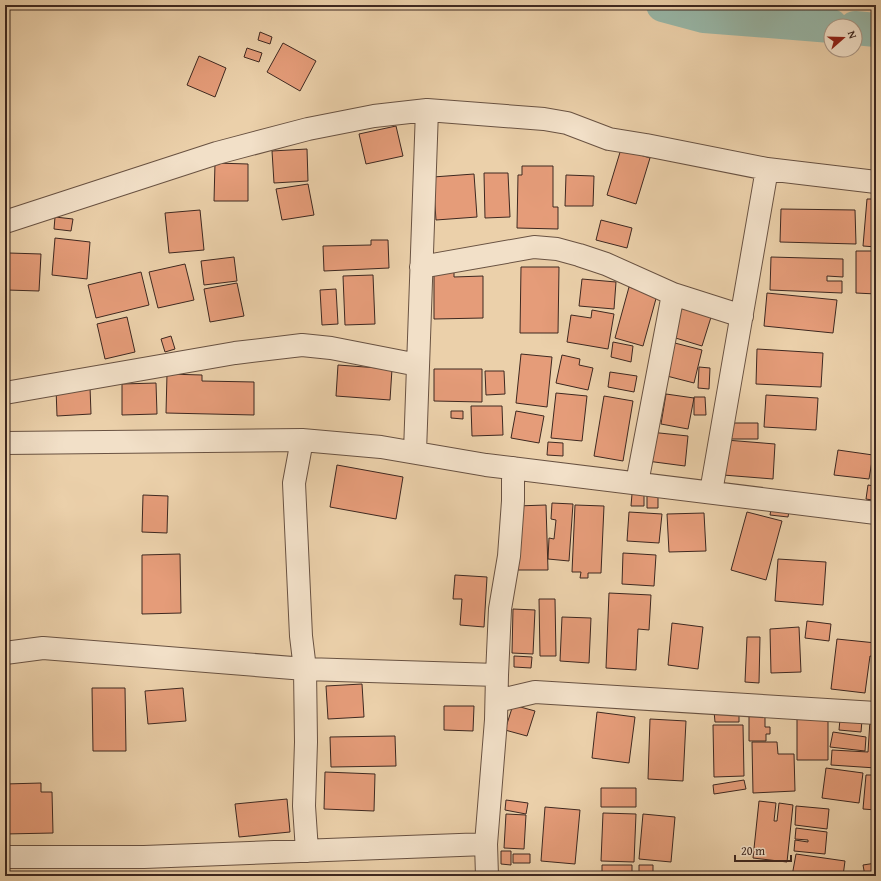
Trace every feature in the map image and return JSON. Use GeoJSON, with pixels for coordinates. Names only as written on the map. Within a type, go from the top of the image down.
{"type":"FeatureCollection","features":[{"type":"Feature","properties":{"kind":"street"},"geometry":{"type":"LineString","coordinates":[[415,452],[427,110]]}},
{"type":"Feature","properties":{"kind":"street"},"geometry":{"type":"LineString","coordinates":[[5,222],[217,153],[308,129],[374,116],[427,110],[544,119],[567,123],[609,139],[767,169],[876,182]]}},
{"type":"Feature","properties":{"kind":"street"},"geometry":{"type":"LineString","coordinates":[[711,492],[767,169]]}},
{"type":"Feature","properties":{"kind":"street"},"geometry":{"type":"LineString","coordinates":[[421,267],[534,247],[557,249],[579,254],[606,264],[673,294],[742,316]]}},
{"type":"Feature","properties":{"kind":"street"},"geometry":{"type":"LineString","coordinates":[[637,483],[673,294]]}},
{"type":"Feature","properties":{"kind":"street"},"geometry":{"type":"LineString","coordinates":[[5,394],[235,353],[302,345],[331,348],[418,365]]}},
{"type":"Feature","properties":{"kind":"street"},"geometry":{"type":"LineString","coordinates":[[5,443],[302,440],[381,447],[464,462],[876,512]]}},
{"type":"Feature","properties":{"kind":"street"},"geometry":{"type":"LineString","coordinates":[[302,440],[294,483],[301,636],[305,669],[306,742],[304,806],[307,851]]}},
{"type":"Feature","properties":{"kind":"street"},"geometry":{"type":"LineString","coordinates":[[487,876],[486,844],[496,720],[500,609],[509,556],[513,501],[513,468]]}},
{"type":"Feature","properties":{"kind":"street"},"geometry":{"type":"LineString","coordinates":[[5,652],[44,648],[305,669],[497,675]]}},
{"type":"Feature","properties":{"kind":"street"},"geometry":{"type":"LineString","coordinates":[[496,701],[535,692],[876,714]]}},
{"type":"Feature","properties":{"kind":"street"},"geometry":{"type":"LineString","coordinates":[[5,857],[144,857],[486,844]]}},
{"type":"Feature","properties":{"kind":"building"},"geometry":{"type":"Polygon","coordinates":[[[260,32],[272,37],[270,44],[258,40],[260,32]]]}},
{"type":"Feature","properties":{"kind":"building"},"geometry":{"type":"Polygon","coordinates":[[[283,43],[316,61],[300,91],[267,72],[283,43]]]}},
{"type":"Feature","properties":{"kind":"building"},"geometry":{"type":"Polygon","coordinates":[[[247,48],[262,53],[259,62],[244,57],[247,48]]]}},
{"type":"Feature","properties":{"kind":"building"},"geometry":{"type":"Polygon","coordinates":[[[199,56],[226,68],[215,97],[187,85],[199,56]]]}},
{"type":"Feature","properties":{"kind":"building"},"geometry":{"type":"Polygon","coordinates":[[[396,126],[403,156],[366,164],[359,134],[396,126]]]}},
{"type":"Feature","properties":{"kind":"building"},"geometry":{"type":"Polygon","coordinates":[[[307,149],[308,181],[274,183],[272,151],[307,149]]]}},
{"type":"Feature","properties":{"kind":"building"},"geometry":{"type":"Polygon","coordinates":[[[621,149],[650,158],[636,204],[607,195],[621,149]]]}},
{"type":"Feature","properties":{"kind":"building"},"geometry":{"type":"Polygon","coordinates":[[[215,163],[248,164],[248,201],[214,201],[215,163]]]}},
{"type":"Feature","properties":{"kind":"building"},"geometry":{"type":"Polygon","coordinates":[[[522,166],[553,166],[553,207],[558,207],[558,229],[517,228],[518,175],[522,175],[522,166]]]}},
{"type":"Feature","properties":{"kind":"building"},"geometry":{"type":"Polygon","coordinates":[[[484,173],[508,173],[510,217],[485,218],[484,173]]]}},
{"type":"Feature","properties":{"kind":"building"},"geometry":{"type":"Polygon","coordinates":[[[474,174],[477,217],[436,220],[433,177],[474,174]]]}},
{"type":"Feature","properties":{"kind":"building"},"geometry":{"type":"Polygon","coordinates":[[[566,175],[594,176],[593,206],[565,206],[566,175]]]}},
{"type":"Feature","properties":{"kind":"building"},"geometry":{"type":"Polygon","coordinates":[[[308,184],[314,215],[282,220],[276,189],[308,184]]]}},
{"type":"Feature","properties":{"kind":"building"},"geometry":{"type":"Polygon","coordinates":[[[867,199],[876,199],[876,247],[863,246],[867,199]]]}},
{"type":"Feature","properties":{"kind":"building"},"geometry":{"type":"Polygon","coordinates":[[[781,209],[855,210],[856,244],[780,242],[781,209]]]}},
{"type":"Feature","properties":{"kind":"building"},"geometry":{"type":"Polygon","coordinates":[[[200,210],[204,250],[169,253],[165,213],[200,210]]]}},
{"type":"Feature","properties":{"kind":"building"},"geometry":{"type":"Polygon","coordinates":[[[55,217],[73,219],[71,231],[54,229],[55,217]]]}},
{"type":"Feature","properties":{"kind":"building"},"geometry":{"type":"Polygon","coordinates":[[[601,220],[632,228],[627,248],[596,240],[601,220]]]}},
{"type":"Feature","properties":{"kind":"building"},"geometry":{"type":"Polygon","coordinates":[[[55,238],[90,242],[87,279],[52,275],[55,238]]]}},
{"type":"Feature","properties":{"kind":"building"},"geometry":{"type":"Polygon","coordinates":[[[371,240],[388,240],[389,268],[324,271],[323,246],[371,245],[371,240]]]}},
{"type":"Feature","properties":{"kind":"building"},"geometry":{"type":"Polygon","coordinates":[[[856,251],[876,251],[876,294],[856,293],[856,251]]]}},
{"type":"Feature","properties":{"kind":"building"},"geometry":{"type":"Polygon","coordinates":[[[9,253],[41,254],[39,291],[7,290],[9,253]]]}},
{"type":"Feature","properties":{"kind":"building"},"geometry":{"type":"Polygon","coordinates":[[[234,257],[237,281],[204,285],[201,261],[234,257]]]}},
{"type":"Feature","properties":{"kind":"building"},"geometry":{"type":"Polygon","coordinates":[[[771,257],[843,259],[843,277],[827,276],[827,281],[842,281],[842,293],[770,290],[771,257]]]}},
{"type":"Feature","properties":{"kind":"building"},"geometry":{"type":"Polygon","coordinates":[[[185,264],[194,300],[158,308],[149,272],[185,264]]]}},
{"type":"Feature","properties":{"kind":"building"},"geometry":{"type":"Polygon","coordinates":[[[521,267],[559,267],[558,333],[520,333],[521,267]]]}},
{"type":"Feature","properties":{"kind":"building"},"geometry":{"type":"Polygon","coordinates":[[[434,270],[454,270],[454,277],[483,276],[483,318],[434,319],[434,270]]]}},
{"type":"Feature","properties":{"kind":"building"},"geometry":{"type":"Polygon","coordinates":[[[141,272],[149,305],[96,318],[88,285],[141,272]]]}},
{"type":"Feature","properties":{"kind":"building"},"geometry":{"type":"Polygon","coordinates":[[[373,275],[375,324],[345,325],[343,276],[373,275]]]}},
{"type":"Feature","properties":{"kind":"building"},"geometry":{"type":"Polygon","coordinates":[[[582,279],[616,282],[614,309],[579,306],[582,279]]]}},
{"type":"Feature","properties":{"kind":"building"},"geometry":{"type":"Polygon","coordinates":[[[237,283],[244,316],[210,322],[204,289],[237,283]]]}},
{"type":"Feature","properties":{"kind":"building"},"geometry":{"type":"Polygon","coordinates":[[[629,287],[657,295],[643,346],[615,338],[629,287]]]}},
{"type":"Feature","properties":{"kind":"building"},"geometry":{"type":"Polygon","coordinates":[[[336,289],[338,324],[322,325],[320,290],[336,289]]]}},
{"type":"Feature","properties":{"kind":"building"},"geometry":{"type":"Polygon","coordinates":[[[767,293],[837,300],[833,333],[764,326],[767,293]]]}},
{"type":"Feature","properties":{"kind":"building"},"geometry":{"type":"Polygon","coordinates":[[[678,304],[712,314],[702,346],[669,336],[678,304]]]}},
{"type":"Feature","properties":{"kind":"building"},"geometry":{"type":"Polygon","coordinates":[[[592,310],[614,314],[608,349],[567,342],[571,315],[591,318],[592,310]]]}},
{"type":"Feature","properties":{"kind":"building"},"geometry":{"type":"Polygon","coordinates":[[[127,317],[135,352],[105,359],[97,324],[127,317]]]}},
{"type":"Feature","properties":{"kind":"building"},"geometry":{"type":"Polygon","coordinates":[[[171,336],[175,349],[165,352],[161,339],[171,336]]]}},
{"type":"Feature","properties":{"kind":"building"},"geometry":{"type":"Polygon","coordinates":[[[667,341],[702,350],[694,383],[659,374],[667,341]]]}},
{"type":"Feature","properties":{"kind":"building"},"geometry":{"type":"Polygon","coordinates":[[[613,342],[633,346],[631,362],[611,357],[613,342]]]}},
{"type":"Feature","properties":{"kind":"building"},"geometry":{"type":"Polygon","coordinates":[[[757,349],[823,353],[821,387],[756,384],[757,349]]]}},
{"type":"Feature","properties":{"kind":"building"},"geometry":{"type":"Polygon","coordinates":[[[521,354],[552,357],[547,407],[516,403],[521,354]]]}},
{"type":"Feature","properties":{"kind":"building"},"geometry":{"type":"Polygon","coordinates":[[[562,355],[580,359],[579,365],[593,368],[588,390],[556,383],[562,355]]]}},
{"type":"Feature","properties":{"kind":"building"},"geometry":{"type":"Polygon","coordinates":[[[338,365],[392,369],[390,400],[336,396],[338,365]]]}},
{"type":"Feature","properties":{"kind":"building"},"geometry":{"type":"Polygon","coordinates":[[[699,367],[710,368],[709,389],[698,388],[699,367]]]}},
{"type":"Feature","properties":{"kind":"building"},"geometry":{"type":"Polygon","coordinates":[[[434,369],[482,369],[482,402],[434,401],[434,369]]]}},
{"type":"Feature","properties":{"kind":"building"},"geometry":{"type":"Polygon","coordinates":[[[485,371],[504,371],[505,394],[486,395],[485,371]]]}},
{"type":"Feature","properties":{"kind":"building"},"geometry":{"type":"Polygon","coordinates":[[[610,372],[637,376],[634,392],[608,387],[610,372]]]}},
{"type":"Feature","properties":{"kind":"building"},"geometry":{"type":"Polygon","coordinates":[[[167,374],[202,375],[202,381],[254,382],[254,415],[166,413],[167,374]]]}},
{"type":"Feature","properties":{"kind":"building"},"geometry":{"type":"Polygon","coordinates":[[[156,383],[157,414],[122,415],[122,384],[156,383]]]}},
{"type":"Feature","properties":{"kind":"building"},"geometry":{"type":"Polygon","coordinates":[[[90,387],[91,414],[57,416],[56,388],[90,387]]]}},
{"type":"Feature","properties":{"kind":"building"},"geometry":{"type":"Polygon","coordinates":[[[556,393],[587,396],[582,441],[551,438],[556,393]]]}},
{"type":"Feature","properties":{"kind":"building"},"geometry":{"type":"Polygon","coordinates":[[[666,394],[694,398],[688,429],[661,424],[666,394]]]}},
{"type":"Feature","properties":{"kind":"building"},"geometry":{"type":"Polygon","coordinates":[[[766,395],[818,398],[816,430],[764,427],[766,395]]]}},
{"type":"Feature","properties":{"kind":"building"},"geometry":{"type":"Polygon","coordinates":[[[604,396],[633,401],[623,461],[594,456],[604,396]]]}},
{"type":"Feature","properties":{"kind":"building"},"geometry":{"type":"Polygon","coordinates":[[[694,397],[705,397],[706,415],[694,415],[694,397]]]}},
{"type":"Feature","properties":{"kind":"building"},"geometry":{"type":"Polygon","coordinates":[[[471,406],[502,406],[503,435],[472,436],[471,406]]]}},
{"type":"Feature","properties":{"kind":"building"},"geometry":{"type":"Polygon","coordinates":[[[451,411],[463,411],[463,419],[451,418],[451,411]]]}},
{"type":"Feature","properties":{"kind":"building"},"geometry":{"type":"Polygon","coordinates":[[[516,411],[544,416],[539,443],[511,438],[516,411]]]}},
{"type":"Feature","properties":{"kind":"building"},"geometry":{"type":"Polygon","coordinates":[[[728,423],[758,423],[758,439],[728,439],[728,423]]]}},
{"type":"Feature","properties":{"kind":"building"},"geometry":{"type":"Polygon","coordinates":[[[650,432],[688,436],[685,466],[647,461],[650,432]]]}},
{"type":"Feature","properties":{"kind":"building"},"geometry":{"type":"Polygon","coordinates":[[[726,440],[775,444],[773,479],[723,475],[726,440]]]}},
{"type":"Feature","properties":{"kind":"building"},"geometry":{"type":"Polygon","coordinates":[[[548,442],[563,443],[563,456],[547,455],[548,442]]]}},
{"type":"Feature","properties":{"kind":"building"},"geometry":{"type":"Polygon","coordinates":[[[838,450],[873,455],[869,479],[834,475],[838,450]]]}},
{"type":"Feature","properties":{"kind":"building"},"geometry":{"type":"Polygon","coordinates":[[[337,465],[403,477],[396,519],[330,507],[337,465]]]}},
{"type":"Feature","properties":{"kind":"building"},"geometry":{"type":"Polygon","coordinates":[[[868,485],[874,486],[872,500],[866,499],[868,485]]]}},
{"type":"Feature","properties":{"kind":"building"},"geometry":{"type":"Polygon","coordinates":[[[632,494],[644,495],[644,506],[631,506],[632,494]]]}},
{"type":"Feature","properties":{"kind":"building"},"geometry":{"type":"Polygon","coordinates":[[[143,495],[168,496],[167,533],[142,532],[143,495]]]}},
{"type":"Feature","properties":{"kind":"building"},"geometry":{"type":"Polygon","coordinates":[[[647,495],[658,496],[658,508],[647,508],[647,495]]]}},
{"type":"Feature","properties":{"kind":"building"},"geometry":{"type":"Polygon","coordinates":[[[552,503],[573,504],[569,561],[548,559],[549,538],[554,539],[556,520],[551,519],[552,503]]]}},
{"type":"Feature","properties":{"kind":"building"},"geometry":{"type":"Polygon","coordinates":[[[772,504],[790,506],[788,517],[770,515],[772,504]]]}},
{"type":"Feature","properties":{"kind":"building"},"geometry":{"type":"Polygon","coordinates":[[[546,505],[548,570],[517,570],[516,506],[546,505]]]}},
{"type":"Feature","properties":{"kind":"building"},"geometry":{"type":"Polygon","coordinates":[[[575,505],[604,506],[601,573],[588,573],[588,578],[580,578],[581,572],[572,572],[575,505]]]}},
{"type":"Feature","properties":{"kind":"building"},"geometry":{"type":"Polygon","coordinates":[[[629,512],[662,514],[659,543],[627,541],[629,512]]]}},
{"type":"Feature","properties":{"kind":"building"},"geometry":{"type":"Polygon","coordinates":[[[747,512],[782,521],[766,580],[731,570],[747,512]]]}},
{"type":"Feature","properties":{"kind":"building"},"geometry":{"type":"Polygon","coordinates":[[[704,513],[706,551],[669,552],[667,514],[704,513]]]}},
{"type":"Feature","properties":{"kind":"building"},"geometry":{"type":"Polygon","coordinates":[[[623,553],[656,555],[654,586],[622,584],[623,553]]]}},
{"type":"Feature","properties":{"kind":"building"},"geometry":{"type":"Polygon","coordinates":[[[180,554],[181,613],[142,614],[142,555],[180,554]]]}},
{"type":"Feature","properties":{"kind":"building"},"geometry":{"type":"Polygon","coordinates":[[[778,559],[826,562],[823,605],[775,601],[778,559]]]}},
{"type":"Feature","properties":{"kind":"building"},"geometry":{"type":"Polygon","coordinates":[[[455,575],[487,577],[484,627],[460,625],[462,599],[453,599],[455,575]]]}},
{"type":"Feature","properties":{"kind":"building"},"geometry":{"type":"Polygon","coordinates":[[[609,593],[651,595],[649,630],[638,629],[636,670],[606,668],[609,593]]]}},
{"type":"Feature","properties":{"kind":"building"},"geometry":{"type":"Polygon","coordinates":[[[539,599],[555,599],[556,656],[540,656],[539,599]]]}},
{"type":"Feature","properties":{"kind":"building"},"geometry":{"type":"Polygon","coordinates":[[[513,609],[535,610],[533,654],[512,653],[513,609]]]}},
{"type":"Feature","properties":{"kind":"building"},"geometry":{"type":"Polygon","coordinates":[[[562,617],[591,618],[589,663],[560,661],[562,617]]]}},
{"type":"Feature","properties":{"kind":"building"},"geometry":{"type":"Polygon","coordinates":[[[807,621],[831,624],[829,641],[805,638],[807,621]]]}},
{"type":"Feature","properties":{"kind":"building"},"geometry":{"type":"Polygon","coordinates":[[[672,623],[703,627],[698,669],[668,665],[672,623]]]}},
{"type":"Feature","properties":{"kind":"building"},"geometry":{"type":"Polygon","coordinates":[[[799,627],[801,672],[771,673],[770,629],[799,627]]]}},
{"type":"Feature","properties":{"kind":"building"},"geometry":{"type":"Polygon","coordinates":[[[747,637],[760,637],[759,683],[745,682],[747,637]]]}},
{"type":"Feature","properties":{"kind":"building"},"geometry":{"type":"Polygon","coordinates":[[[837,639],[876,643],[876,657],[870,656],[865,693],[831,689],[837,639]]]}},
{"type":"Feature","properties":{"kind":"building"},"geometry":{"type":"Polygon","coordinates":[[[514,656],[532,657],[531,668],[514,667],[514,656]]]}},
{"type":"Feature","properties":{"kind":"building"},"geometry":{"type":"Polygon","coordinates":[[[362,684],[364,717],[328,719],[326,686],[362,684]]]}},
{"type":"Feature","properties":{"kind":"building"},"geometry":{"type":"Polygon","coordinates":[[[92,688],[125,688],[126,751],[93,751],[92,688]]]}},
{"type":"Feature","properties":{"kind":"building"},"geometry":{"type":"Polygon","coordinates":[[[183,688],[186,721],[148,724],[145,691],[183,688]]]}},
{"type":"Feature","properties":{"kind":"building"},"geometry":{"type":"Polygon","coordinates":[[[513,705],[535,711],[527,736],[505,730],[513,705]]]}},
{"type":"Feature","properties":{"kind":"building"},"geometry":{"type":"Polygon","coordinates":[[[444,706],[474,706],[473,731],[444,730],[444,706]]]}},
{"type":"Feature","properties":{"kind":"building"},"geometry":{"type":"Polygon","coordinates":[[[739,710],[739,722],[715,722],[714,711],[739,710]]]}},
{"type":"Feature","properties":{"kind":"building"},"geometry":{"type":"Polygon","coordinates":[[[597,712],[635,717],[629,763],[592,758],[597,712]]]}},
{"type":"Feature","properties":{"kind":"building"},"geometry":{"type":"Polygon","coordinates":[[[749,716],[765,716],[765,727],[770,727],[770,734],[766,734],[766,741],[749,741],[749,716]]]}},
{"type":"Feature","properties":{"kind":"building"},"geometry":{"type":"Polygon","coordinates":[[[650,719],[686,721],[683,781],[648,779],[650,719]]]}},
{"type":"Feature","properties":{"kind":"building"},"geometry":{"type":"Polygon","coordinates":[[[797,719],[828,720],[828,760],[797,760],[797,719]]]}},
{"type":"Feature","properties":{"kind":"building"},"geometry":{"type":"Polygon","coordinates":[[[840,719],[862,720],[861,732],[839,730],[840,719]]]}},
{"type":"Feature","properties":{"kind":"building"},"geometry":{"type":"Polygon","coordinates":[[[870,720],[876,720],[876,768],[831,765],[832,750],[868,752],[870,720]]]}},
{"type":"Feature","properties":{"kind":"building"},"geometry":{"type":"Polygon","coordinates":[[[713,725],[743,725],[744,776],[714,777],[713,725]]]}},
{"type":"Feature","properties":{"kind":"building"},"geometry":{"type":"Polygon","coordinates":[[[833,732],[866,737],[865,751],[830,747],[833,732]]]}},
{"type":"Feature","properties":{"kind":"building"},"geometry":{"type":"Polygon","coordinates":[[[395,736],[396,766],[331,767],[330,737],[395,736]]]}},
{"type":"Feature","properties":{"kind":"building"},"geometry":{"type":"Polygon","coordinates":[[[752,742],[777,742],[778,754],[794,754],[795,791],[753,793],[752,742]]]}},
{"type":"Feature","properties":{"kind":"building"},"geometry":{"type":"Polygon","coordinates":[[[826,768],[863,773],[859,803],[822,798],[826,768]]]}},
{"type":"Feature","properties":{"kind":"building"},"geometry":{"type":"Polygon","coordinates":[[[325,772],[375,774],[374,811],[324,809],[325,772]]]}},
{"type":"Feature","properties":{"kind":"building"},"geometry":{"type":"Polygon","coordinates":[[[866,775],[876,775],[876,810],[863,809],[866,775]]]}},
{"type":"Feature","properties":{"kind":"building"},"geometry":{"type":"Polygon","coordinates":[[[744,780],[746,789],[714,794],[713,785],[744,780]]]}},
{"type":"Feature","properties":{"kind":"building"},"geometry":{"type":"Polygon","coordinates":[[[41,783],[41,792],[52,792],[53,833],[5,834],[5,784],[41,783]]]}},
{"type":"Feature","properties":{"kind":"building"},"geometry":{"type":"Polygon","coordinates":[[[601,788],[636,788],[636,807],[601,807],[601,788]]]}},
{"type":"Feature","properties":{"kind":"building"},"geometry":{"type":"Polygon","coordinates":[[[287,799],[290,832],[239,837],[235,804],[287,799]]]}},
{"type":"Feature","properties":{"kind":"building"},"geometry":{"type":"Polygon","coordinates":[[[506,800],[528,803],[526,814],[505,810],[506,800]]]}},
{"type":"Feature","properties":{"kind":"building"},"geometry":{"type":"Polygon","coordinates":[[[759,801],[776,803],[774,821],[777,821],[779,803],[793,805],[787,862],[753,858],[759,801]]]}},
{"type":"Feature","properties":{"kind":"building"},"geometry":{"type":"Polygon","coordinates":[[[796,806],[829,809],[827,829],[795,825],[796,806]]]}},
{"type":"Feature","properties":{"kind":"building"},"geometry":{"type":"Polygon","coordinates":[[[545,807],[580,810],[575,864],[541,861],[545,807]]]}},
{"type":"Feature","properties":{"kind":"building"},"geometry":{"type":"Polygon","coordinates":[[[603,813],[636,814],[634,862],[601,861],[603,813]]]}},
{"type":"Feature","properties":{"kind":"building"},"geometry":{"type":"Polygon","coordinates":[[[506,814],[526,815],[524,849],[504,848],[506,814]]]}},
{"type":"Feature","properties":{"kind":"building"},"geometry":{"type":"Polygon","coordinates":[[[643,814],[675,817],[671,862],[639,859],[643,814]]]}},
{"type":"Feature","properties":{"kind":"building"},"geometry":{"type":"Polygon","coordinates":[[[796,828],[827,832],[825,854],[794,851],[795,840],[808,842],[808,840],[795,839],[796,828]]]}},
{"type":"Feature","properties":{"kind":"building"},"geometry":{"type":"Polygon","coordinates":[[[501,851],[511,851],[511,865],[501,864],[501,851]]]}},
{"type":"Feature","properties":{"kind":"building"},"geometry":{"type":"Polygon","coordinates":[[[513,854],[530,854],[530,863],[513,863],[513,854]]]}},
{"type":"Feature","properties":{"kind":"building"},"geometry":{"type":"Polygon","coordinates":[[[796,854],[845,861],[843,876],[792,876],[796,854]]]}},
{"type":"Feature","properties":{"kind":"building"},"geometry":{"type":"Polygon","coordinates":[[[876,863],[876,876],[865,876],[863,865],[876,863]]]}},
{"type":"Feature","properties":{"kind":"building"},"geometry":{"type":"Polygon","coordinates":[[[602,865],[632,865],[632,876],[602,876],[602,865]]]}},
{"type":"Feature","properties":{"kind":"building"},"geometry":{"type":"Polygon","coordinates":[[[639,865],[653,865],[653,876],[639,876],[639,865]]]}},
{"type":"Feature","properties":{"kind":"waterway"},"geometry":{"type":"LineString","coordinates":[[663,5],[704,16],[823,25]]}},
{"type":"Feature","properties":{"kind":"waterway"},"geometry":{"type":"LineString","coordinates":[[863,29],[876,30]]}}]}
